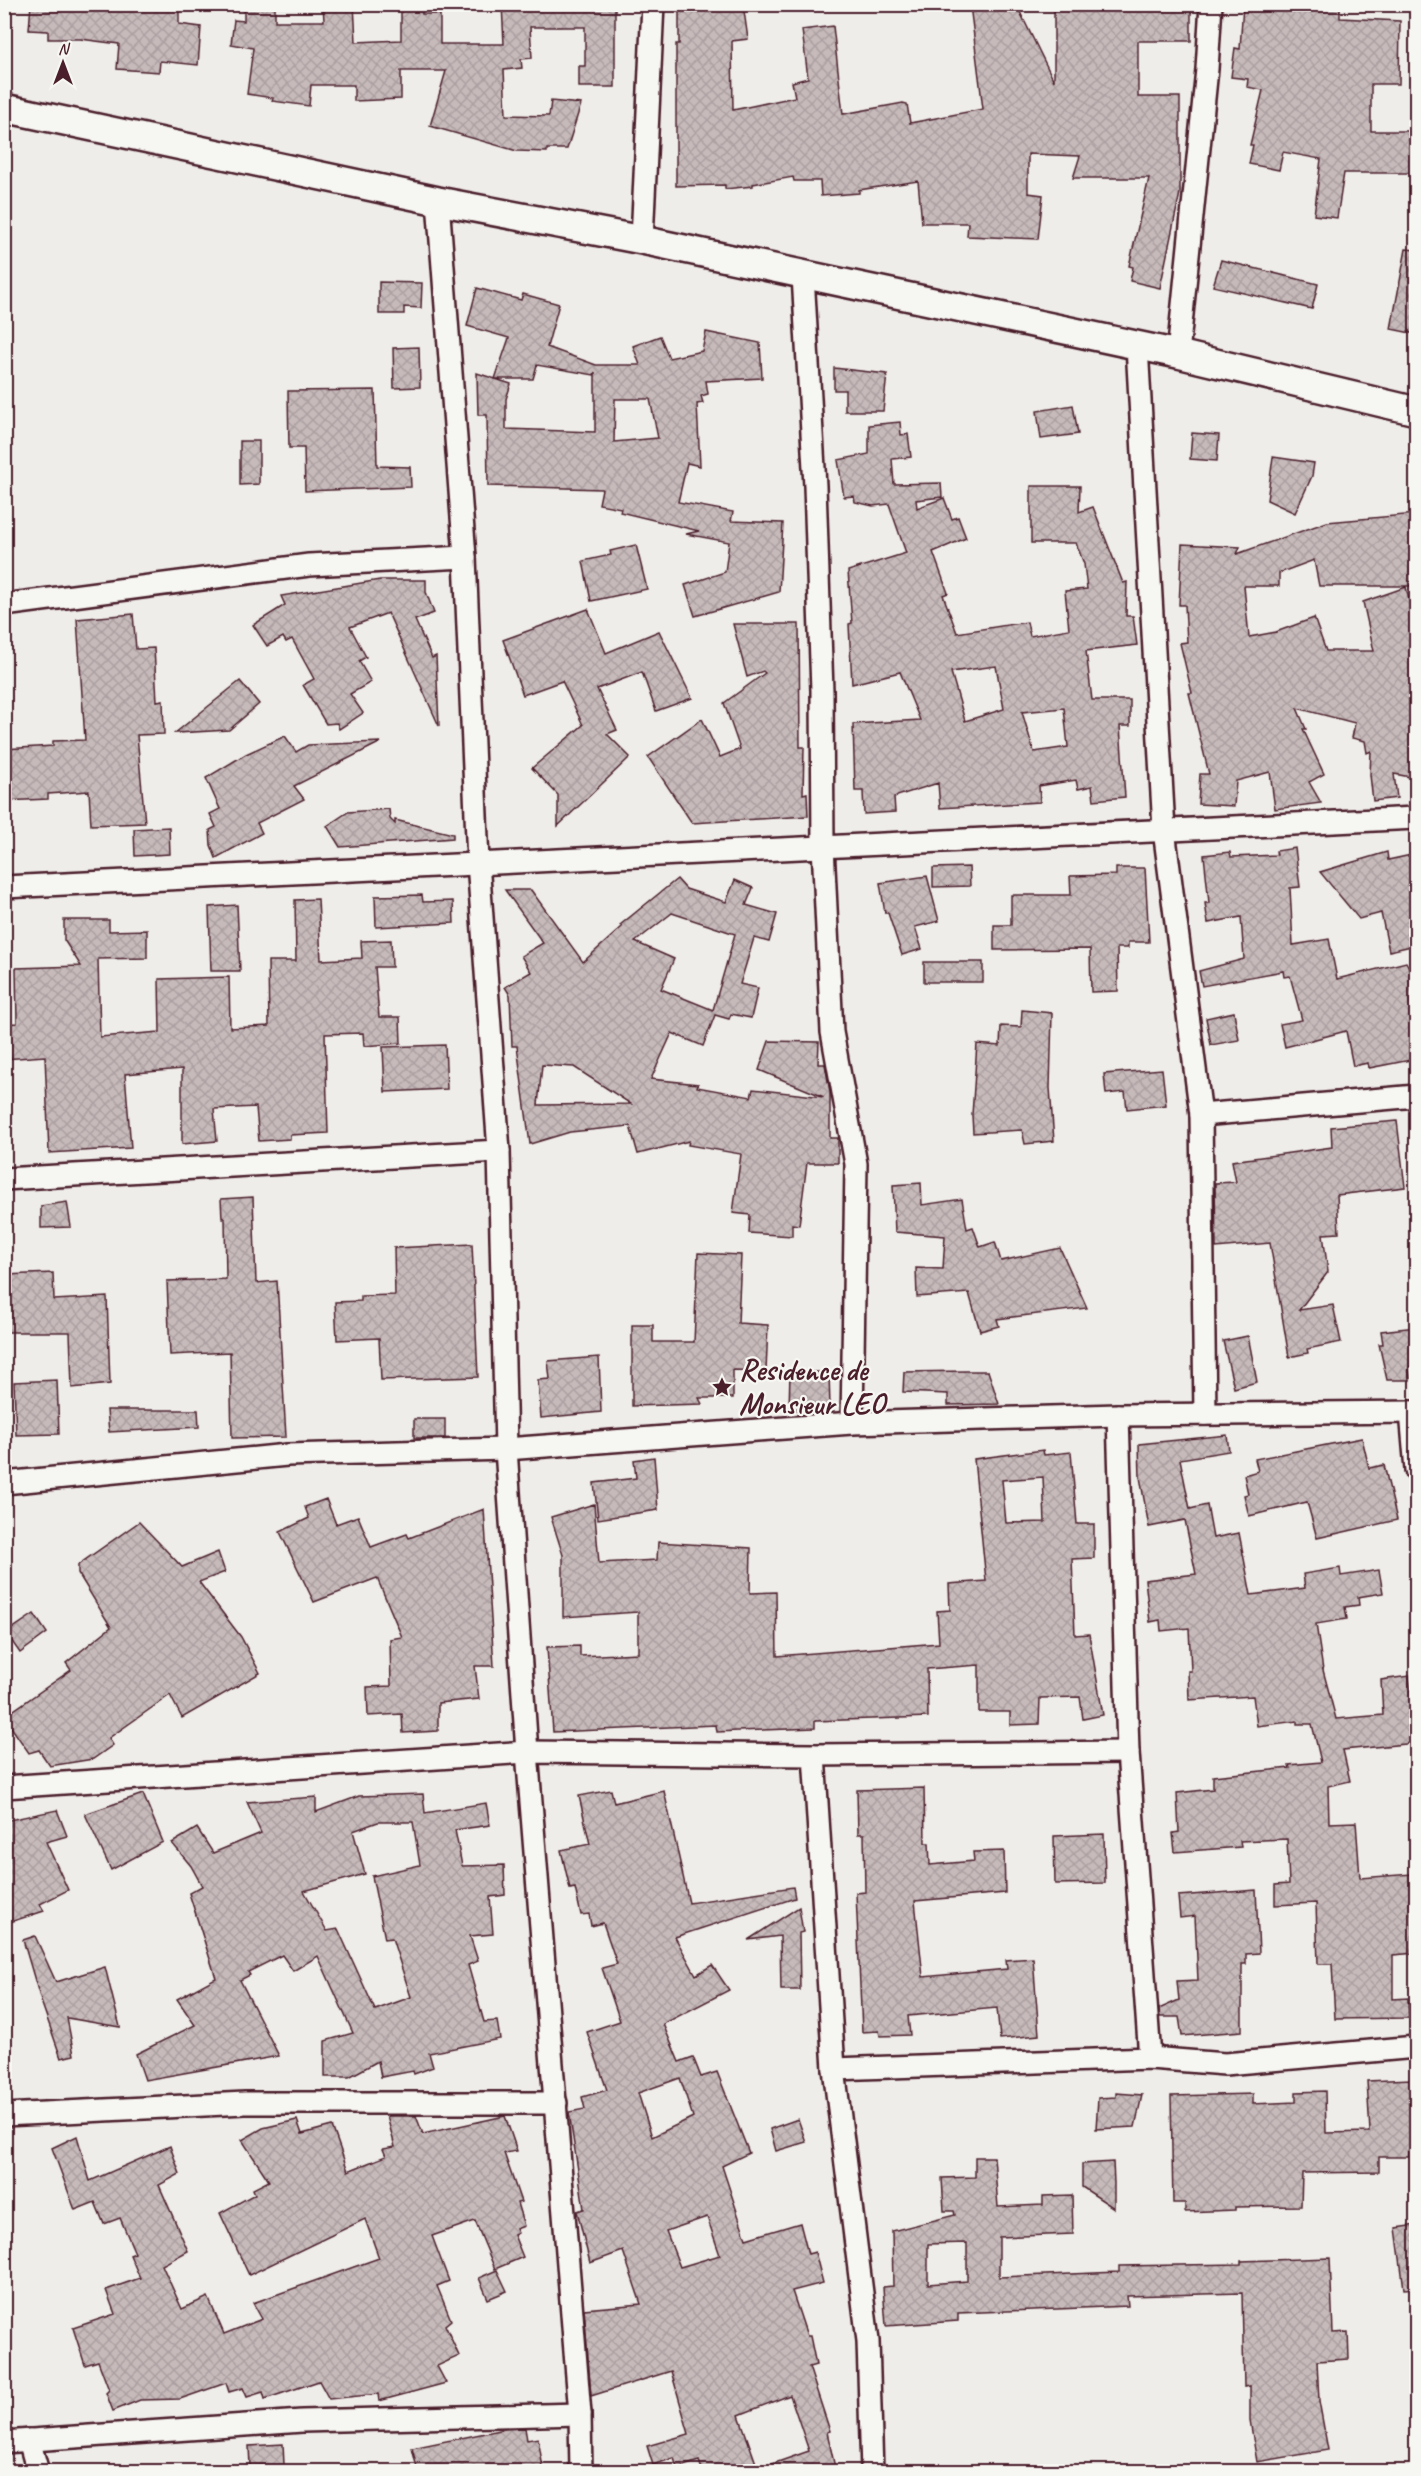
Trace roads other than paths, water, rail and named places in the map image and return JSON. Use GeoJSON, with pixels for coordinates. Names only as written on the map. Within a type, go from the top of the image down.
{"type":"FeatureCollection","features":[{"type":"Feature","properties":{"kind":"street"},"geometry":{"type":"LineString","coordinates":[[642,240],[653,4]]}},
{"type":"Feature","properties":{"kind":"street"},"geometry":{"type":"LineString","coordinates":[[1178,354],[1208,69],[1211,4]]}},
{"type":"Feature","properties":{"kind":"street"},"geometry":{"type":"LineString","coordinates":[[4,108],[438,201],[642,240],[1178,354],[1416,411]]}},
{"type":"Feature","properties":{"kind":"street"},"geometry":{"type":"LineString","coordinates":[[438,201],[465,557],[478,862],[500,1151],[506,1449],[527,1752],[580,2414],[582,2472]]}},
{"type":"Feature","properties":{"kind":"street"},"geometry":{"type":"LineString","coordinates":[[803,275],[822,679],[823,846],[832,1032],[856,1164],[852,1422]]}},
{"type":"Feature","properties":{"kind":"street"},"geometry":{"type":"LineString","coordinates":[[1137,346],[1164,830],[1201,1115],[1205,1414]]}},
{"type":"Feature","properties":{"kind":"street"},"geometry":{"type":"LineString","coordinates":[[4,605],[309,565],[465,557]]}},
{"type":"Feature","properties":{"kind":"street"},"geometry":{"type":"LineString","coordinates":[[4,887],[478,862],[1416,818]]}},
{"type":"Feature","properties":{"kind":"street"},"geometry":{"type":"LineString","coordinates":[[1201,1115],[1416,1096]]}},
{"type":"Feature","properties":{"kind":"street"},"geometry":{"type":"LineString","coordinates":[[4,1179],[500,1151]]}},
{"type":"Feature","properties":{"kind":"street"},"geometry":{"type":"LineString","coordinates":[[4,1483],[287,1455],[506,1449],[852,1422],[1118,1415],[1414,1412],[1416,1470]]}},
{"type":"Feature","properties":{"kind":"street"},"geometry":{"type":"LineString","coordinates":[[1118,1415],[1128,1752],[1150,2058]]}},
{"type":"Feature","properties":{"kind":"street"},"geometry":{"type":"LineString","coordinates":[[4,1787],[527,1752],[814,1755],[1128,1752]]}},
{"type":"Feature","properties":{"kind":"street"},"geometry":{"type":"LineString","coordinates":[[814,1755],[834,2069],[868,2341],[872,2472]]}},
{"type":"Feature","properties":{"kind":"street"},"geometry":{"type":"LineString","coordinates":[[834,2069],[1150,2058],[1225,2064],[1416,2047]]}},
{"type":"Feature","properties":{"kind":"street"},"geometry":{"type":"LineString","coordinates":[[4,2115],[245,2103],[556,2103]]}},
{"type":"Feature","properties":{"kind":"street"},"geometry":{"type":"LineString","coordinates":[[4,2442],[302,2421],[580,2414]]}},
{"type":"Feature","properties":{"kind":"street"},"geometry":{"type":"LineString","coordinates":[[30,2440],[38,2472]]}},
{"type":"Feature","properties":{"kind":"place","name":"Residence de Monsieur LEO"},"geometry":{"type":"Point","coordinates":[722,1387]}}]}
